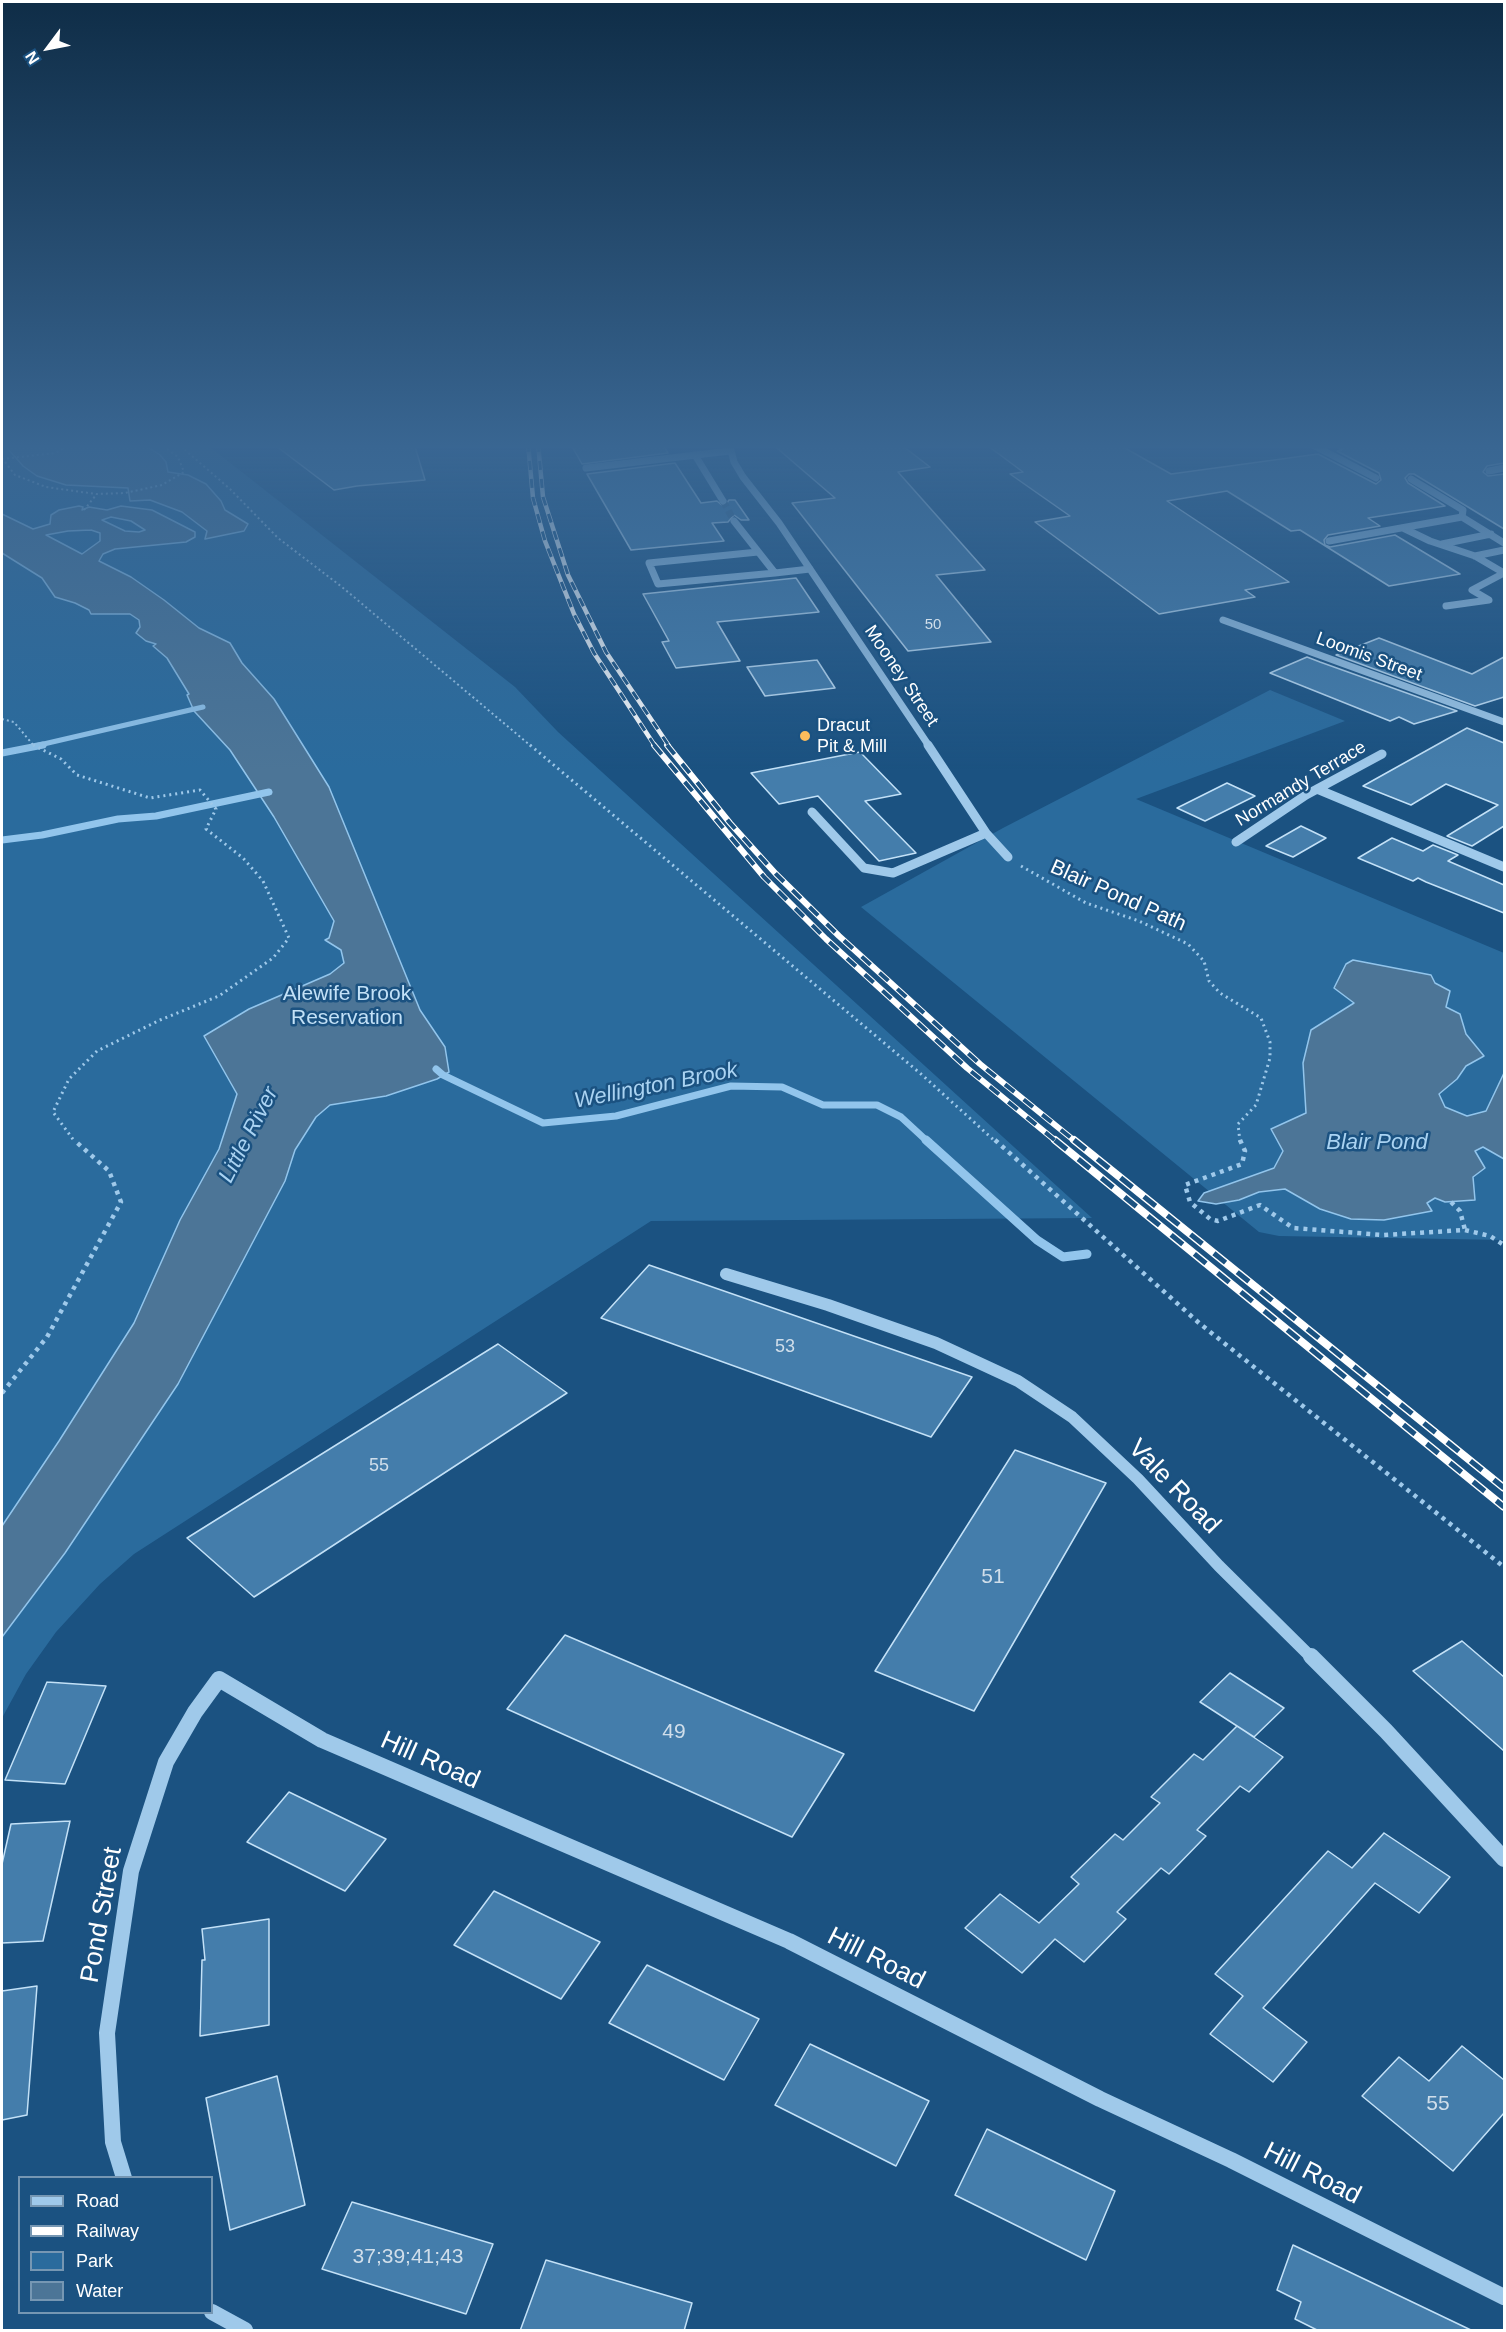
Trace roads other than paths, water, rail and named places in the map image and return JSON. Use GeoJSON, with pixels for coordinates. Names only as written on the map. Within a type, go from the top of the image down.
{"type":"FeatureCollection","features":[{"type":"Feature","properties":{"kind":"street"},"geometry":{"type":"LineString","coordinates":[[775,573],[758,552],[649,563],[658,584],[775,573],[810,569]]}},
{"type":"Feature","properties":{"kind":"street","name":"Mooney Street"},"geometry":{"type":"LineString","coordinates":[[797,552],[878,666],[986,833],[1008,857]]}},
{"type":"Feature","properties":{"kind":"street"},"geometry":{"type":"LineString","coordinates":[[1464,552],[1504,573]]}},
{"type":"Feature","properties":{"kind":"street"},"geometry":{"type":"LineString","coordinates":[[1475,556],[1490,552]]}},
{"type":"Feature","properties":{"kind":"street"},"geometry":{"type":"LineString","coordinates":[[1446,606],[1489,600],[1472,590],[1504,573]]}},
{"type":"Feature","properties":{"kind":"street","name":"Loomis Street"},"geometry":{"type":"LineString","coordinates":[[1223,620],[1504,722]]}},
{"type":"Feature","properties":{"kind":"street","name":"Normandy Terrace"},"geometry":{"type":"LineString","coordinates":[[1236,842],[1317,789],[1383,754]]}},
{"type":"Feature","properties":{"kind":"street"},"geometry":{"type":"LineString","coordinates":[[1317,789],[1504,867]]}},
{"type":"Feature","properties":{"kind":"street"},"geometry":{"type":"LineString","coordinates":[[812,812],[864,868],[893,873],[986,833]]}},
{"type":"Feature","properties":{"kind":"street","name":"Vale Road"},"geometry":{"type":"LineString","coordinates":[[726,1274],[936,1343],[1018,1381],[1072,1418],[1138,1479],[1219,1566],[1386,1731],[1504,1859]]}},
{"type":"Feature","properties":{"kind":"street","name":"Pond Street"},"geometry":{"type":"LineString","coordinates":[[123,2176],[113,2142],[107,2033],[131,1871],[166,1762],[195,1712],[219,1679]]}},
{"type":"Feature","properties":{"kind":"street","name":"Hill Road"},"geometry":{"type":"LineString","coordinates":[[219,1679],[321,1740],[789,1941],[1100,2099],[1242,2166],[1504,2297]]}},
{"type":"Feature","properties":{"kind":"street"},"geometry":{"type":"LineString","coordinates":[[213,2313],[245,2331]]}},
{"type":"Feature","properties":{"kind":"water","name":"Little River"},"geometry":{"type":"Polygon","coordinates":[[[78,552],[82,554],[85,552],[108,552],[103,554],[99,561],[131,577],[199,628],[230,643],[242,663],[274,699],[329,787],[420,1010],[445,1047],[449,1072],[437,1079],[386,1096],[330,1105],[316,1117],[295,1150],[285,1181],[178,1384],[65,1553],[2,1637],[2,1526],[134,1323],[180,1220],[219,1149],[237,1094],[204,1036],[249,1009],[330,974],[344,963],[341,950],[325,940],[329,938],[334,921],[274,817],[230,750],[194,711],[187,695],[189,694],[167,658],[153,646],[156,644],[146,641],[136,633],[140,627],[139,620],[130,614],[91,614],[89,610],[75,603],[55,597],[42,578],[2,553],[78,552]]]}},
{"type":"Feature","properties":{"kind":"water","name":"Blair Pond"},"geometry":{"type":"Polygon","coordinates":[[[1353,960],[1431,975],[1435,983],[1450,991],[1446,1007],[1460,1014],[1466,1034],[1484,1056],[1466,1066],[1457,1079],[1439,1094],[1445,1107],[1467,1116],[1486,1111],[1504,1073],[1504,1159],[1483,1147],[1475,1151],[1485,1168],[1473,1177],[1475,1200],[1445,1202],[1435,1198],[1427,1203],[1432,1211],[1384,1220],[1351,1219],[1320,1209],[1285,1189],[1259,1192],[1239,1200],[1216,1204],[1198,1201],[1204,1193],[1274,1168],[1283,1151],[1271,1129],[1306,1113],[1303,1063],[1311,1030],[1354,1003],[1334,988],[1346,964],[1353,960]]]}},
{"type":"Feature","properties":{"kind":"waterway"},"geometry":{"type":"LineString","coordinates":[[35,746],[203,707]]}},
{"type":"Feature","properties":{"kind":"waterway"},"geometry":{"type":"LineString","coordinates":[[2,753],[43,745]]}},
{"type":"Feature","properties":{"kind":"waterway"},"geometry":{"type":"LineString","coordinates":[[2,840],[42,835],[118,819],[156,816],[269,792]]}},
{"type":"Feature","properties":{"kind":"waterway","name":"Wellington Brook"},"geometry":{"type":"LineString","coordinates":[[436,1069],[443,1075],[543,1123],[616,1116],[731,1086],[782,1087],[823,1105],[877,1105],[901,1117],[928,1142]]}},
{"type":"Feature","properties":{"kind":"waterway","name":"Wellington Brook"},"geometry":{"type":"LineString","coordinates":[[926,1140],[1037,1240],[1063,1257],[1087,1254]]}},
{"type":"Feature","properties":{"kind":"railway"},"geometry":{"type":"LineString","coordinates":[[549,552],[574,614],[594,653],[655,746]]}},
{"type":"Feature","properties":{"kind":"railway"},"geometry":{"type":"LineString","coordinates":[[561,552],[568,575],[606,652],[669,746]]}},
{"type":"Feature","properties":{"kind":"railway"},"geometry":{"type":"LineString","coordinates":[[654,745],[764,877],[826,939],[967,1068],[1057,1142]]}},
{"type":"Feature","properties":{"kind":"railway"},"geometry":{"type":"LineString","coordinates":[[667,745],[730,823],[776,874],[839,936],[980,1064],[1076,1142]]}},
{"type":"Feature","properties":{"kind":"railway"},"geometry":{"type":"LineString","coordinates":[[1055,1140],[1504,1507]]}},
{"type":"Feature","properties":{"kind":"railway"},"geometry":{"type":"LineString","coordinates":[[1074,1140],[1504,1488]]}},
{"type":"Feature","properties":{"kind":"place","name":"Dracut Pit & Mill"},"geometry":{"type":"Point","coordinates":[805,736]}},
{"type":"Feature","properties":{"kind":"park label","name":"Alewife Brook Reservation"},"geometry":{"type":"Point","coordinates":[347,1006]}}]}
